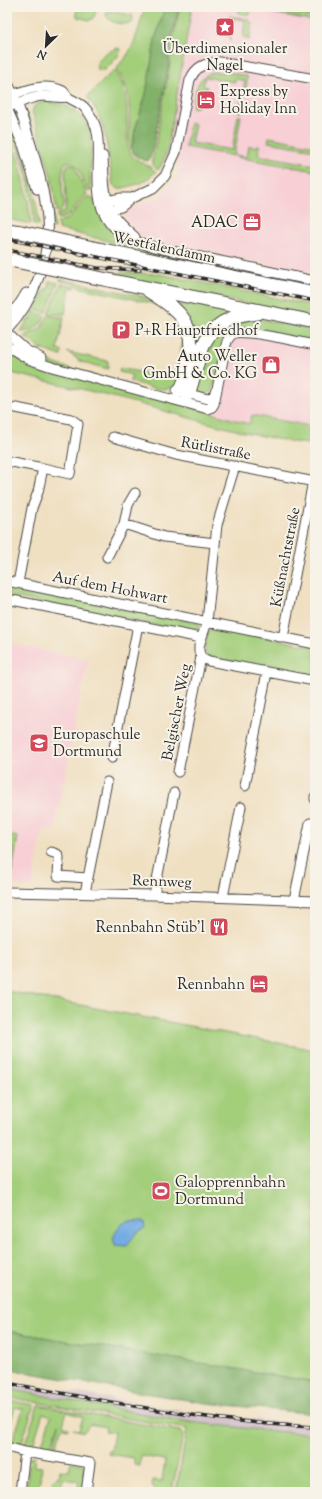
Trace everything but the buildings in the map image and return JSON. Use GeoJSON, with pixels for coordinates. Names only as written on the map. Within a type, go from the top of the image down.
{"type":"FeatureCollection","features":[{"type":"Feature","properties":{"kind":"highway","name":"Westfalendamm"},"geometry":{"type":"LineString","coordinates":[[7,230],[315,294]]}},
{"type":"Feature","properties":{"kind":"highway"},"geometry":{"type":"LineString","coordinates":[[11,260],[315,322]]}},
{"type":"Feature","properties":{"kind":"highway"},"geometry":{"type":"LineString","coordinates":[[143,287],[176,309],[182,316],[188,331],[191,348],[182,395]]}},
{"type":"Feature","properties":{"kind":"highway"},"geometry":{"type":"LineString","coordinates":[[182,395],[210,332],[217,326],[230,319],[265,311]]}},
{"type":"Feature","properties":{"kind":"street"},"geometry":{"type":"LineString","coordinates":[[105,206],[121,198],[132,198],[153,188],[165,176],[170,168],[176,152],[190,80],[195,70],[200,66],[212,62],[219,62],[315,80]]}},
{"type":"Feature","properties":{"kind":"street"},"geometry":{"type":"LineString","coordinates":[[7,82],[37,164],[45,202],[48,227],[44,258],[38,279],[25,307],[7,332],[26,350],[36,357],[182,395]]}},
{"type":"Feature","properties":{"kind":"street"},"geometry":{"type":"LineString","coordinates":[[7,318],[20,303],[33,278],[43,226],[38,192],[29,162],[7,108],[12,98],[28,89],[43,87],[65,92],[68,97],[84,108],[92,117],[102,149],[105,206],[108,220],[126,238],[157,248],[315,281]]}},
{"type":"Feature","properties":{"kind":"street"},"geometry":{"type":"LineString","coordinates":[[7,346],[28,359],[48,366],[141,392],[208,398],[214,395],[216,390],[227,340],[230,336],[235,334],[249,334],[315,345]]}},
{"type":"Feature","properties":{"kind":"street"},"geometry":{"type":"LineString","coordinates":[[7,461],[70,474],[78,424],[71,419],[16,408]]}},
{"type":"Feature","properties":{"kind":"street","name":"Rütlistraße"},"geometry":{"type":"LineString","coordinates":[[113,437],[176,455],[314,482]]}},
{"type":"Feature","properties":{"kind":"street"},"geometry":{"type":"LineString","coordinates":[[235,466],[222,507],[215,543],[207,622],[201,638],[199,651],[201,657],[209,661],[315,681]]}},
{"type":"Feature","properties":{"kind":"street"},"geometry":{"type":"LineString","coordinates":[[18,583],[32,512],[43,468]]}},
{"type":"Feature","properties":{"kind":"street","name":"Küßnachtstraße"},"geometry":{"type":"LineString","coordinates":[[283,638],[314,482]]}},
{"type":"Feature","properties":{"kind":"street"},"geometry":{"type":"LineString","coordinates":[[107,557],[124,524],[128,505],[135,493]]}},
{"type":"Feature","properties":{"kind":"street"},"geometry":{"type":"LineString","coordinates":[[124,524],[164,537],[215,543]]}},
{"type":"Feature","properties":{"kind":"street","name":"Auf dem Hohwart"},"geometry":{"type":"LineString","coordinates":[[7,581],[315,644]]}},
{"type":"Feature","properties":{"kind":"street"},"geometry":{"type":"LineString","coordinates":[[7,599],[201,638]]}},
{"type":"Feature","properties":{"kind":"street"},"geometry":{"type":"LineString","coordinates":[[112,758],[138,625]]}},
{"type":"Feature","properties":{"kind":"street","name":"Belgischer Weg"},"geometry":{"type":"LineString","coordinates":[[178,772],[201,657]]}},
{"type":"Feature","properties":{"kind":"street"},"geometry":{"type":"LineString","coordinates":[[245,786],[267,672]]}},
{"type":"Feature","properties":{"kind":"street"},"geometry":{"type":"LineString","coordinates":[[85,893],[107,782]]}},
{"type":"Feature","properties":{"kind":"street"},"geometry":{"type":"LineString","coordinates":[[154,895],[174,793]]}},
{"type":"Feature","properties":{"kind":"street"},"geometry":{"type":"LineString","coordinates":[[223,898],[241,807]]}},
{"type":"Feature","properties":{"kind":"street"},"geometry":{"type":"LineString","coordinates":[[294,900],[310,823]]}},
{"type":"Feature","properties":{"kind":"street"},"geometry":{"type":"LineString","coordinates":[[51,852],[57,854],[58,857],[58,876],[88,878]]}},
{"type":"Feature","properties":{"kind":"street","name":"Rennweg"},"geometry":{"type":"LineString","coordinates":[[7,892],[154,895],[315,901]]}},
{"type":"Feature","properties":{"kind":"street"},"geometry":{"type":"LineString","coordinates":[[7,1447],[25,1452],[90,1463],[86,1492]]}},
{"type":"Feature","properties":{"kind":"street"},"geometry":{"type":"LineString","coordinates":[[20,1492],[25,1452]]}},
{"type":"Feature","properties":{"kind":"shaded area"},"geometry":{"type":"Polygon","coordinates":[[[192,7],[250,7],[315,17],[315,273],[145,239],[124,217],[125,213],[129,209],[153,200],[161,195],[178,175],[181,167],[163,162],[167,152],[192,7]]]}},
{"type":"Feature","properties":{"kind":"shaded area"},"geometry":{"type":"Polygon","coordinates":[[[246,336],[315,347],[315,427],[252,415],[249,424],[213,414],[228,345],[235,338],[246,336]]]}},
{"type":"Feature","properties":{"kind":"shaded area","name":"Europaschule Dortmund"},"geometry":{"type":"Polygon","coordinates":[[[7,643],[88,659],[54,831],[43,828],[32,886],[7,886],[7,643]]]}},
{"type":"Feature","properties":{"kind":"shaded area"},"geometry":{"type":"Polygon","coordinates":[[[7,1381],[190,1412],[268,1421],[315,1424],[315,1434],[188,1422],[7,1389],[7,1381]]]}},
{"type":"Feature","properties":{"kind":"green space"},"geometry":{"type":"Polygon","coordinates":[[[76,7],[92,7],[96,12],[93,19],[89,20],[77,17],[76,7]]]}},
{"type":"Feature","properties":{"kind":"green space"},"geometry":{"type":"Polygon","coordinates":[[[145,7],[165,7],[155,40],[146,94],[131,147],[129,140],[128,95],[126,86],[117,70],[118,66],[126,57],[132,46],[145,7]]]}},
{"type":"Feature","properties":{"kind":"green space"},"geometry":{"type":"Polygon","coordinates":[[[165,7],[179,7],[168,53],[169,63],[152,153],[147,161],[137,157],[133,153],[131,147],[146,94],[155,40],[165,7]]]}},
{"type":"Feature","properties":{"kind":"green space"},"geometry":{"type":"Polygon","coordinates":[[[181,7],[192,7],[167,152],[158,170],[152,164],[152,161],[170,63],[170,54],[181,7]]]}},
{"type":"Feature","properties":{"kind":"green space"},"geometry":{"type":"Polygon","coordinates":[[[239,7],[272,9],[315,17],[315,21],[251,9],[250,15],[238,13],[239,7]]]}},
{"type":"Feature","properties":{"kind":"green space"},"geometry":{"type":"Polygon","coordinates":[[[264,7],[315,7],[315,16],[264,7]]]}},
{"type":"Feature","properties":{"kind":"green space"},"geometry":{"type":"Polygon","coordinates":[[[110,11],[132,15],[132,23],[121,24],[110,20],[106,15],[107,12],[110,11]]]}},
{"type":"Feature","properties":{"kind":"green space"},"geometry":{"type":"Polygon","coordinates":[[[229,16],[248,19],[252,23],[249,40],[243,37],[245,20],[234,18],[230,42],[230,36],[218,34],[220,22],[229,16]]]}},
{"type":"Feature","properties":{"kind":"green space"},"geometry":{"type":"Polygon","coordinates":[[[117,48],[121,49],[119,55],[105,70],[98,70],[97,63],[104,54],[117,48]]]}},
{"type":"Feature","properties":{"kind":"green space"},"geometry":{"type":"Polygon","coordinates":[[[113,71],[116,71],[120,78],[125,93],[127,107],[127,141],[130,152],[135,158],[156,172],[142,183],[119,189],[113,185],[103,128],[94,107],[87,97],[113,71]]]}},
{"type":"Feature","properties":{"kind":"green space"},"geometry":{"type":"Polygon","coordinates":[[[214,72],[247,76],[242,112],[237,111],[239,110],[245,81],[236,79],[235,82],[205,77],[203,86],[207,87],[206,93],[200,92],[198,107],[192,108],[197,86],[200,81],[203,77],[214,72]]]}},
{"type":"Feature","properties":{"kind":"green space"},"geometry":{"type":"Polygon","coordinates":[[[43,102],[63,105],[79,114],[88,129],[90,139],[91,191],[88,191],[77,167],[70,162],[66,162],[62,176],[64,205],[62,210],[58,212],[51,176],[32,111],[35,105],[43,102]]]}},
{"type":"Feature","properties":{"kind":"green space"},"geometry":{"type":"Polygon","coordinates":[[[26,114],[28,114],[46,173],[53,210],[54,228],[49,227],[42,166],[26,114]]]}},
{"type":"Feature","properties":{"kind":"green space"},"geometry":{"type":"Polygon","coordinates":[[[238,116],[241,116],[234,156],[185,147],[190,123],[195,124],[191,143],[232,150],[238,116]]]}},
{"type":"Feature","properties":{"kind":"green space"},"geometry":{"type":"Polygon","coordinates":[[[8,120],[28,171],[35,198],[39,225],[34,224],[26,172],[18,147],[7,123],[8,120]]]}},
{"type":"Feature","properties":{"kind":"green space"},"geometry":{"type":"Polygon","coordinates":[[[7,132],[23,177],[31,224],[7,219],[7,132]]]}},
{"type":"Feature","properties":{"kind":"green space"},"geometry":{"type":"Polygon","coordinates":[[[269,137],[315,146],[315,150],[268,142],[269,137]]]}},
{"type":"Feature","properties":{"kind":"green space"},"geometry":{"type":"Polygon","coordinates":[[[257,145],[260,146],[258,155],[315,165],[315,171],[236,157],[236,155],[247,157],[249,146],[257,147],[257,145]]]}},
{"type":"Feature","properties":{"kind":"green space"},"geometry":{"type":"Polygon","coordinates":[[[68,164],[74,165],[87,194],[68,216],[58,219],[57,215],[65,211],[66,206],[65,170],[68,164]]]}},
{"type":"Feature","properties":{"kind":"green space"},"geometry":{"type":"Polygon","coordinates":[[[88,196],[93,198],[101,216],[111,229],[123,239],[140,248],[315,285],[315,289],[130,250],[116,243],[58,229],[58,222],[69,218],[88,196]]]}},
{"type":"Feature","properties":{"kind":"green space"},"geometry":{"type":"Polygon","coordinates":[[[83,267],[105,272],[160,274],[315,306],[315,318],[83,269],[83,267]]]}},
{"type":"Feature","properties":{"kind":"green space"},"geometry":{"type":"Polygon","coordinates":[[[60,279],[154,299],[173,310],[187,338],[178,384],[167,389],[148,387],[130,381],[132,375],[119,372],[120,368],[169,378],[170,374],[175,373],[179,362],[181,336],[176,321],[164,309],[147,302],[78,287],[72,283],[60,281],[60,279]]]}},
{"type":"Feature","properties":{"kind":"green space"},"geometry":{"type":"Polygon","coordinates":[[[49,281],[58,283],[46,313],[35,309],[45,289],[48,289],[50,284],[48,283],[49,281]]]}},
{"type":"Feature","properties":{"kind":"green space"},"geometry":{"type":"Polygon","coordinates":[[[61,284],[76,288],[70,288],[65,314],[48,314],[61,284]]]}},
{"type":"Feature","properties":{"kind":"green space"},"geometry":{"type":"Polygon","coordinates":[[[176,300],[231,311],[231,316],[193,358],[174,301],[176,300]]]}},
{"type":"Feature","properties":{"kind":"green space"},"geometry":{"type":"Polygon","coordinates":[[[34,311],[45,316],[43,320],[36,328],[21,332],[28,319],[30,320],[34,311]]]}},
{"type":"Feature","properties":{"kind":"green space"},"geometry":{"type":"Polygon","coordinates":[[[48,316],[64,317],[57,350],[62,351],[61,356],[41,349],[24,336],[40,329],[48,316]]]}},
{"type":"Feature","properties":{"kind":"green space"},"geometry":{"type":"Polygon","coordinates":[[[255,318],[315,330],[315,342],[236,329],[212,391],[205,394],[201,393],[196,387],[202,356],[221,327],[255,318]]]}},
{"type":"Feature","properties":{"kind":"green space"},"geometry":{"type":"Polygon","coordinates":[[[9,349],[180,404],[249,424],[252,415],[315,427],[315,445],[265,437],[215,425],[103,394],[7,372],[7,351],[9,349]]]}},
{"type":"Feature","properties":{"kind":"green space"},"geometry":{"type":"Polygon","coordinates":[[[67,352],[108,361],[108,369],[82,362],[67,352]]]}},
{"type":"Feature","properties":{"kind":"green space"},"geometry":{"type":"Polygon","coordinates":[[[11,585],[198,623],[199,629],[195,633],[9,596],[11,585]]]}},
{"type":"Feature","properties":{"kind":"green space"},"geometry":{"type":"Polygon","coordinates":[[[212,627],[315,647],[315,679],[207,656],[205,641],[212,627]]]}},
{"type":"Feature","properties":{"kind":"green space"},"geometry":{"type":"Polygon","coordinates":[[[7,835],[18,837],[11,877],[7,876],[7,835]]]}},
{"type":"Feature","properties":{"kind":"green space","name":"Galopprennbahn Dortmund"},"geometry":{"type":"Polygon","coordinates":[[[7,991],[315,1050],[315,1382],[7,1331],[7,991]]]}},
{"type":"Feature","properties":{"kind":"green space"},"geometry":{"type":"Polygon","coordinates":[[[7,1331],[315,1382],[315,1414],[206,1403],[7,1369],[7,1331]]]}},
{"type":"Feature","properties":{"kind":"green space"},"geometry":{"type":"Polygon","coordinates":[[[7,1389],[188,1422],[315,1434],[315,1492],[176,1492],[187,1429],[7,1397],[7,1389]]]}},
{"type":"Feature","properties":{"kind":"green space"},"geometry":{"type":"Polygon","coordinates":[[[7,1400],[34,1405],[21,1445],[19,1446],[8,1443],[7,1439],[13,1440],[23,1409],[15,1407],[7,1433],[7,1400]]]}},
{"type":"Feature","properties":{"kind":"green space"},"geometry":{"type":"Polygon","coordinates":[[[38,1405],[180,1431],[183,1435],[172,1492],[157,1492],[152,1485],[153,1480],[162,1481],[165,1460],[141,1456],[140,1466],[134,1465],[134,1458],[108,1454],[109,1451],[111,1451],[114,1432],[105,1431],[106,1427],[90,1424],[84,1432],[73,1429],[79,1430],[83,1417],[67,1412],[63,1425],[69,1428],[62,1428],[56,1447],[62,1449],[61,1454],[52,1452],[59,1424],[49,1452],[25,1448],[24,1446],[38,1405]],[[43,1413],[33,1445],[41,1447],[51,1416],[43,1413]]]}},
{"type":"Feature","properties":{"kind":"green space"},"geometry":{"type":"Polygon","coordinates":[[[35,1456],[34,1466],[42,1467],[38,1492],[26,1492],[30,1457],[35,1456]]]}},
{"type":"Feature","properties":{"kind":"green space"},"geometry":{"type":"Polygon","coordinates":[[[71,1462],[85,1465],[83,1492],[77,1492],[79,1481],[63,1479],[60,1492],[51,1492],[53,1480],[56,1477],[59,1477],[60,1470],[69,1471],[71,1462]]]}},
{"type":"Feature","properties":{"kind":"water"},"geometry":{"type":"Polygon","coordinates":[[[141,1220],[144,1222],[145,1228],[136,1233],[127,1246],[115,1245],[113,1238],[125,1222],[141,1220]]]}},
{"type":"Feature","properties":{"kind":"railway"},"geometry":{"type":"LineString","coordinates":[[7,239],[315,301]]}},
{"type":"Feature","properties":{"kind":"railway"},"geometry":{"type":"LineString","coordinates":[[7,250],[97,268],[140,270]]}},
{"type":"Feature","properties":{"kind":"railway"},"geometry":{"type":"LineString","coordinates":[[7,1383],[122,1404],[199,1416],[237,1421],[315,1427]]}},
{"type":"Feature","properties":{"kind":"place","name":"Überdimensionaler Nagel"},"geometry":{"type":"Point","coordinates":[225,27]}},
{"type":"Feature","properties":{"kind":"place","name":"Express by Holiday Inn"},"geometry":{"type":"Point","coordinates":[206,100]}},
{"type":"Feature","properties":{"kind":"place","name":"ADAC"},"geometry":{"type":"Point","coordinates":[252,222]}},
{"type":"Feature","properties":{"kind":"place","name":"P+R Hauptfriedhof"},"geometry":{"type":"Point","coordinates":[121,330]}},
{"type":"Feature","properties":{"kind":"place","name":"Auto Weller GmbH & Co. KG"},"geometry":{"type":"Point","coordinates":[271,365]}},
{"type":"Feature","properties":{"kind":"place","name":"Europaschule Dortmund"},"geometry":{"type":"Point","coordinates":[39,743]}},
{"type":"Feature","properties":{"kind":"place","name":"Rennbahn Stüb'l"},"geometry":{"type":"Point","coordinates":[219,927]}},
{"type":"Feature","properties":{"kind":"place","name":"Rennbahn"},"geometry":{"type":"Point","coordinates":[259,984]}},
{"type":"Feature","properties":{"kind":"place","name":"Galopprennbahn Dortmund"},"geometry":{"type":"Point","coordinates":[161,1191]}}]}
